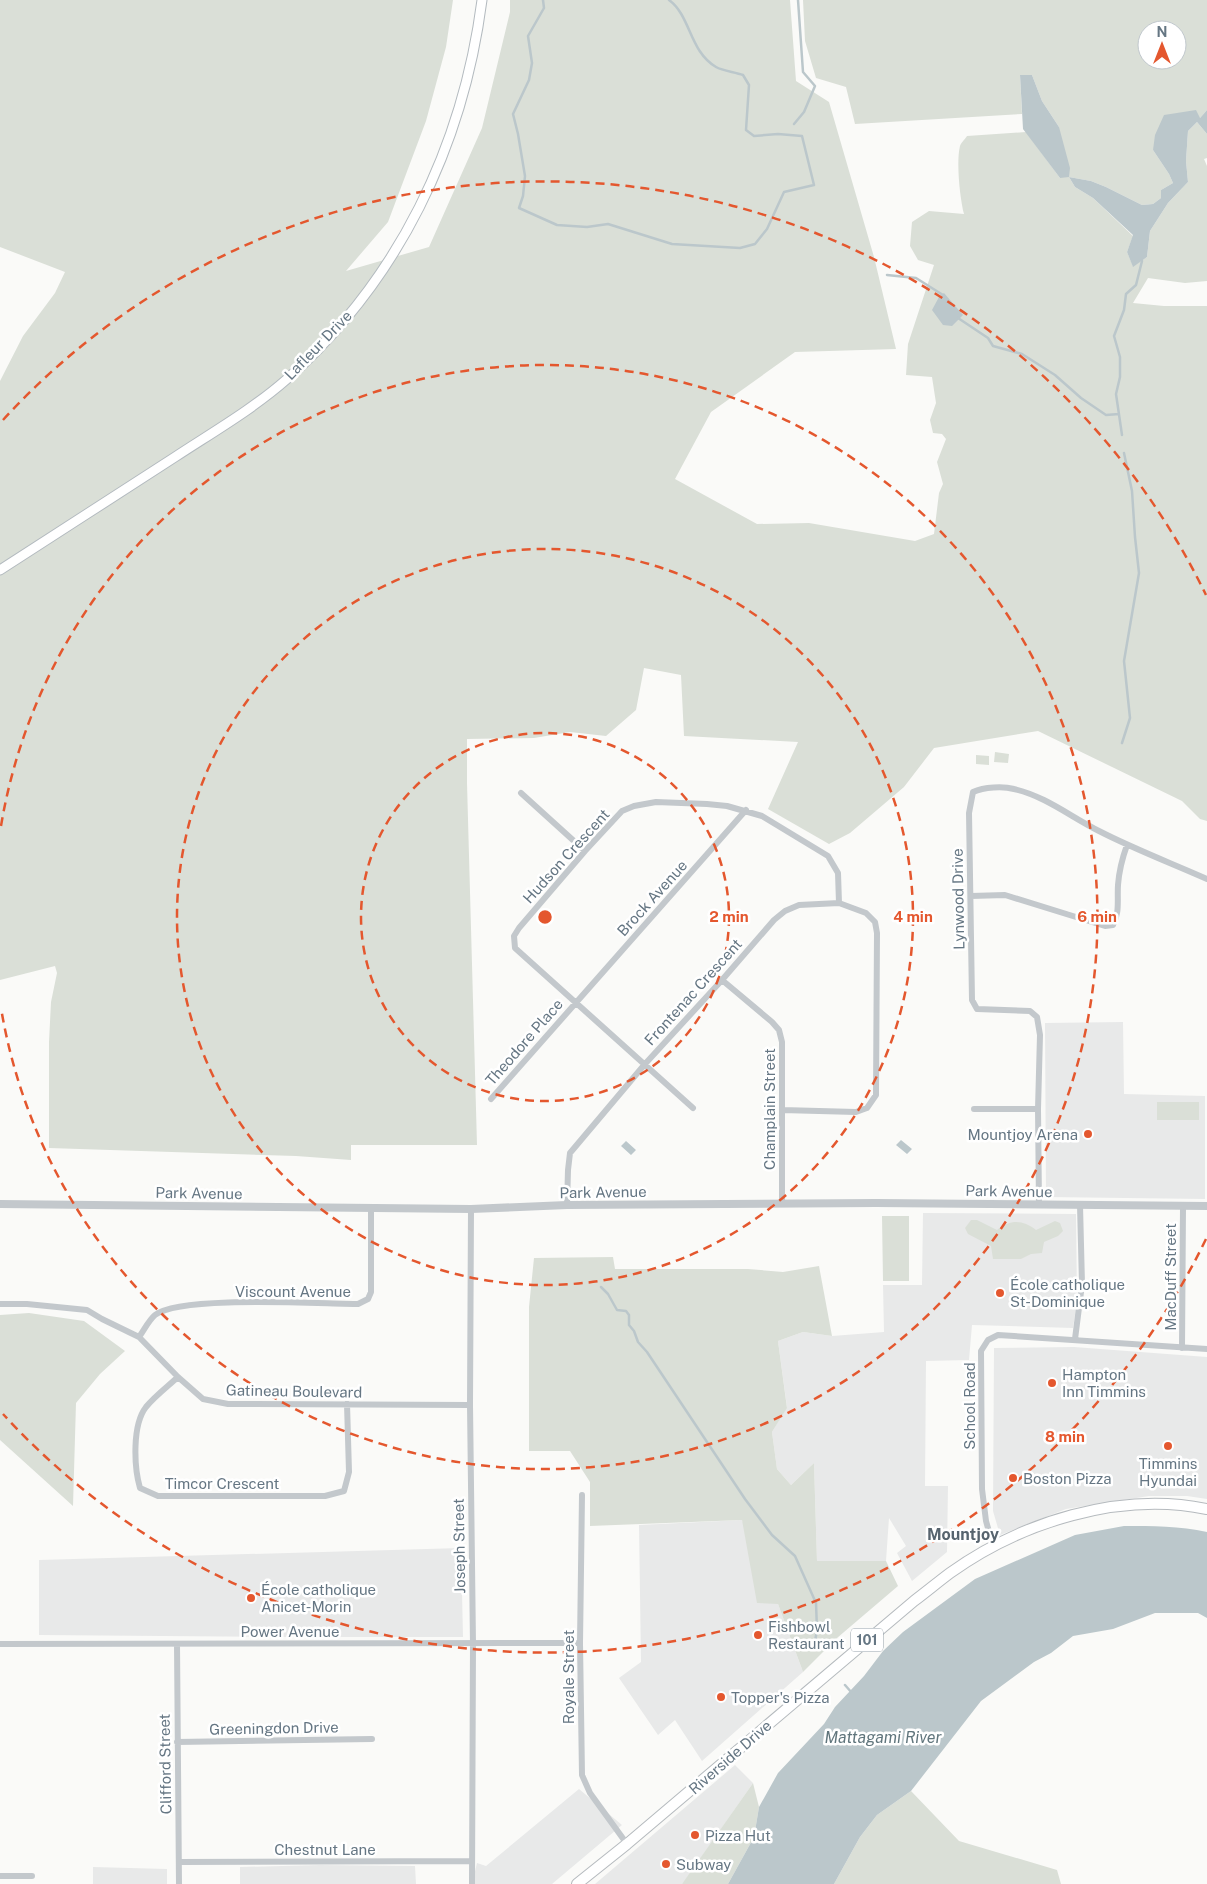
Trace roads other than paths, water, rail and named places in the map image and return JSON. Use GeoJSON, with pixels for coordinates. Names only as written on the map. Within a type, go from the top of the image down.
{"type":"FeatureCollection","features":[{"type":"Feature","properties":{"kind":"main road","name":"Lafleur Drive"},"geometry":{"type":"LineString","coordinates":[[0,570],[244,413],[287,379],[322,344],[361,300],[394,254],[417,214],[443,158],[459,113],[470,70],[482,0]]}},
{"type":"Feature","properties":{"kind":"main road","name":"Riverside Drive"},"geometry":{"type":"LineString","coordinates":[[577,1884],[627,1844],[914,1601],[951,1572],[994,1546],[1056,1519],[1081,1512],[1147,1503],[1195,1506],[1207,1509]]}},
{"type":"Feature","properties":{"kind":"street","name":"Lynwood Drive"},"geometry":{"type":"LineString","coordinates":[[1039,1205],[1038,1109],[1040,1035],[1037,1017],[1030,1011],[977,1009],[972,1000],[969,813],[973,792],[980,789],[1012,788],[1036,796],[1127,845],[1207,879]]}},
{"type":"Feature","properties":{"kind":"street"},"geometry":{"type":"LineString","coordinates":[[521,793],[585,851]]}},
{"type":"Feature","properties":{"kind":"street","name":"Hudson Crescent"},"geometry":{"type":"LineString","coordinates":[[693,1108],[515,948],[514,936],[585,851],[622,811],[634,806],[656,802],[707,804],[746,810],[762,816],[828,856],[838,873],[839,903]]}},
{"type":"Feature","properties":{"kind":"street","name":"Brock Avenue"},"geometry":{"type":"LineString","coordinates":[[576,1002],[746,810]]}},
{"type":"Feature","properties":{"kind":"street"},"geometry":{"type":"LineString","coordinates":[[970,896],[1005,895],[1105,926],[1113,925],[1118,915],[1120,866],[1127,845]]}},
{"type":"Feature","properties":{"kind":"street","name":"Frontenac Crescent"},"geometry":{"type":"LineString","coordinates":[[567,1205],[570,1153],[580,1138],[774,920],[785,911],[799,905],[839,903],[866,913],[875,922],[877,933],[876,1096],[868,1108],[856,1112],[782,1110]]}},
{"type":"Feature","properties":{"kind":"street","name":"Champlain Street"},"geometry":{"type":"LineString","coordinates":[[722,980],[779,1030],[782,1042],[782,1204]]}},
{"type":"Feature","properties":{"kind":"street","name":"Theodore Place"},"geometry":{"type":"LineString","coordinates":[[491,1100],[576,1002]]}},
{"type":"Feature","properties":{"kind":"street"},"geometry":{"type":"LineString","coordinates":[[974,1109],[1038,1109]]}},
{"type":"Feature","properties":{"kind":"street","name":"Park Avenue"},"geometry":{"type":"LineString","coordinates":[[0,1204],[471,1209],[567,1205],[895,1203],[1207,1206]]}},
{"type":"Feature","properties":{"kind":"street"},"geometry":{"type":"LineString","coordinates":[[1075,1339],[1082,1284],[1080,1205]]}},
{"type":"Feature","properties":{"kind":"street","name":"MacDuff Street"},"geometry":{"type":"LineString","coordinates":[[1182,1348],[1183,1206]]}},
{"type":"Feature","properties":{"kind":"street","name":"Viscount Avenue"},"geometry":{"type":"LineString","coordinates":[[139,1337],[155,1315],[176,1307],[207,1303],[358,1304],[368,1299],[370,1292],[371,1208]]}},
{"type":"Feature","properties":{"kind":"street","name":"Joseph Street"},"geometry":{"type":"LineString","coordinates":[[471,1209],[472,1884]]}},
{"type":"Feature","properties":{"kind":"street","name":"Gatineau Boulevard"},"geometry":{"type":"LineString","coordinates":[[0,1304],[27,1304],[87,1310],[139,1337],[178,1377],[203,1399],[228,1404],[470,1405]]}},
{"type":"Feature","properties":{"kind":"street","name":"School Road"},"geometry":{"type":"LineString","coordinates":[[994,1546],[986,1521],[982,1489],[982,1351],[988,1340],[998,1335],[1207,1349]]}},
{"type":"Feature","properties":{"kind":"street","name":"Timcor Crescent"},"geometry":{"type":"LineString","coordinates":[[178,1377],[146,1408],[138,1424],[136,1474],[140,1488],[158,1496],[324,1496],[344,1491],[349,1472],[346,1404]]}},
{"type":"Feature","properties":{"kind":"street","name":"Royale Street"},"geometry":{"type":"LineString","coordinates":[[582,1495],[580,1643],[582,1775],[590,1793],[627,1844]]}},
{"type":"Feature","properties":{"kind":"street","name":"Power Avenue"},"geometry":{"type":"LineString","coordinates":[[0,1644],[580,1643]]}},
{"type":"Feature","properties":{"kind":"street","name":"Clifford Street"},"geometry":{"type":"LineString","coordinates":[[177,1644],[179,1884]]}},
{"type":"Feature","properties":{"kind":"street","name":"Greeningdon Drive"},"geometry":{"type":"LineString","coordinates":[[177,1742],[372,1739]]}},
{"type":"Feature","properties":{"kind":"street","name":"Chestnut Lane"},"geometry":{"type":"LineString","coordinates":[[179,1862],[472,1861]]}},
{"type":"Feature","properties":{"kind":"street"},"geometry":{"type":"LineString","coordinates":[[0,1876],[32,1876]]}},
{"type":"Feature","properties":{"kind":"water"},"geometry":{"type":"Polygon","coordinates":[[[1020,75],[1032,75],[1042,101],[1059,127],[1070,168],[1069,177],[1060,178],[1023,129],[1020,75]]]}},
{"type":"Feature","properties":{"kind":"water"},"geometry":{"type":"Polygon","coordinates":[[[1196,110],[1200,118],[1207,110],[1207,134],[1197,122],[1188,131],[1186,161],[1188,182],[1168,203],[1150,231],[1147,257],[1133,267],[1127,252],[1133,235],[1093,198],[1075,187],[1069,177],[1091,181],[1142,205],[1153,204],[1161,198],[1161,190],[1173,183],[1153,150],[1155,135],[1164,115],[1196,110]]]}},
{"type":"Feature","properties":{"kind":"water"},"geometry":{"type":"Polygon","coordinates":[[[944,293],[963,315],[952,326],[943,325],[932,310],[939,297],[944,293]]]}},
{"type":"Feature","properties":{"kind":"water"},"geometry":{"type":"Polygon","coordinates":[[[901,1140],[912,1149],[907,1154],[896,1145],[901,1140]]]}},
{"type":"Feature","properties":{"kind":"water"},"geometry":{"type":"Polygon","coordinates":[[[626,1141],[636,1150],[631,1155],[621,1146],[626,1141]]]}},
{"type":"Feature","properties":{"kind":"water","name":"Mattagami River"},"geometry":{"type":"Polygon","coordinates":[[[1124,1526],[1176,1527],[1207,1532],[1207,1618],[1198,1613],[1155,1613],[1113,1629],[1073,1636],[1051,1653],[1034,1662],[981,1701],[911,1791],[877,1815],[860,1837],[834,1884],[728,1884],[754,1837],[759,1807],[778,1773],[824,1724],[835,1707],[864,1676],[883,1651],[903,1632],[975,1579],[1075,1535],[1124,1526]]]}},
{"type":"Feature","properties":{"kind":"waterway"},"geometry":{"type":"LineString","coordinates":[[543,0],[544,8],[528,36],[532,63],[529,80],[513,114],[525,176],[523,196],[519,208],[557,225],[587,227],[608,224],[672,244],[740,248],[755,244],[767,229],[784,192],[814,185],[802,136],[778,134],[754,136],[746,130],[749,85],[743,75],[716,67],[707,60],[700,52],[682,15],[669,0]]}},
{"type":"Feature","properties":{"kind":"waterway"},"geometry":{"type":"LineString","coordinates":[[794,124],[804,112],[815,86],[803,72],[798,0]]}},
{"type":"Feature","properties":{"kind":"waterway"},"geometry":{"type":"LineString","coordinates":[[1122,435],[1116,394],[1120,377],[1120,357],[1114,336],[1124,310],[1126,294],[1136,285],[1142,261]]}},
{"type":"Feature","properties":{"kind":"waterway"},"geometry":{"type":"LineString","coordinates":[[887,275],[916,278],[943,295]]}},
{"type":"Feature","properties":{"kind":"waterway"},"geometry":{"type":"LineString","coordinates":[[958,318],[988,338],[993,346],[1022,354],[1055,375],[1081,398],[1106,415],[1119,414]]}},
{"type":"Feature","properties":{"kind":"waterway"},"geometry":{"type":"LineString","coordinates":[[1122,743],[1130,718],[1124,661],[1139,573],[1132,491],[1124,453]]}},
{"type":"Feature","properties":{"kind":"waterway"},"geometry":{"type":"LineString","coordinates":[[601,1287],[608,1294],[617,1310],[626,1311],[629,1315],[629,1325],[634,1331],[638,1342],[647,1352],[745,1499],[772,1535],[795,1556],[816,1603],[817,1630],[814,1647],[816,1649]]}},
{"type":"Feature","properties":{"kind":"waterway"},"geometry":{"type":"LineString","coordinates":[[845,1685],[852,1693]]}},
{"type":"Feature","properties":{"kind":"place","name":"Mountjoy Arena"},"geometry":{"type":"Point","coordinates":[1088,1134]}},
{"type":"Feature","properties":{"kind":"place","name":"École catholique St-Dominique"},"geometry":{"type":"Point","coordinates":[1000,1293]}},
{"type":"Feature","properties":{"kind":"place","name":"Hampton Inn Timmins"},"geometry":{"type":"Point","coordinates":[1052,1383]}},
{"type":"Feature","properties":{"kind":"place","name":"Timmins Hyundai"},"geometry":{"type":"Point","coordinates":[1168,1446]}},
{"type":"Feature","properties":{"kind":"place","name":"Boston Pizza"},"geometry":{"type":"Point","coordinates":[1013,1478]}},
{"type":"Feature","properties":{"kind":"place","name":"École catholique Anicet-Morin"},"geometry":{"type":"Point","coordinates":[251,1598]}},
{"type":"Feature","properties":{"kind":"place","name":"Fishbowl Restaurant"},"geometry":{"type":"Point","coordinates":[758,1635]}},
{"type":"Feature","properties":{"kind":"place","name":"Topper's Pizza"},"geometry":{"type":"Point","coordinates":[721,1697]}},
{"type":"Feature","properties":{"kind":"place","name":"Pizza Hut"},"geometry":{"type":"Point","coordinates":[695,1835]}},
{"type":"Feature","properties":{"kind":"place","name":"Subway"},"geometry":{"type":"Point","coordinates":[666,1864]}},
{"type":"Feature","properties":{"kind":"district","name":"Mountjoy"},"geometry":{"type":"Point","coordinates":[963,1534]}}]}
